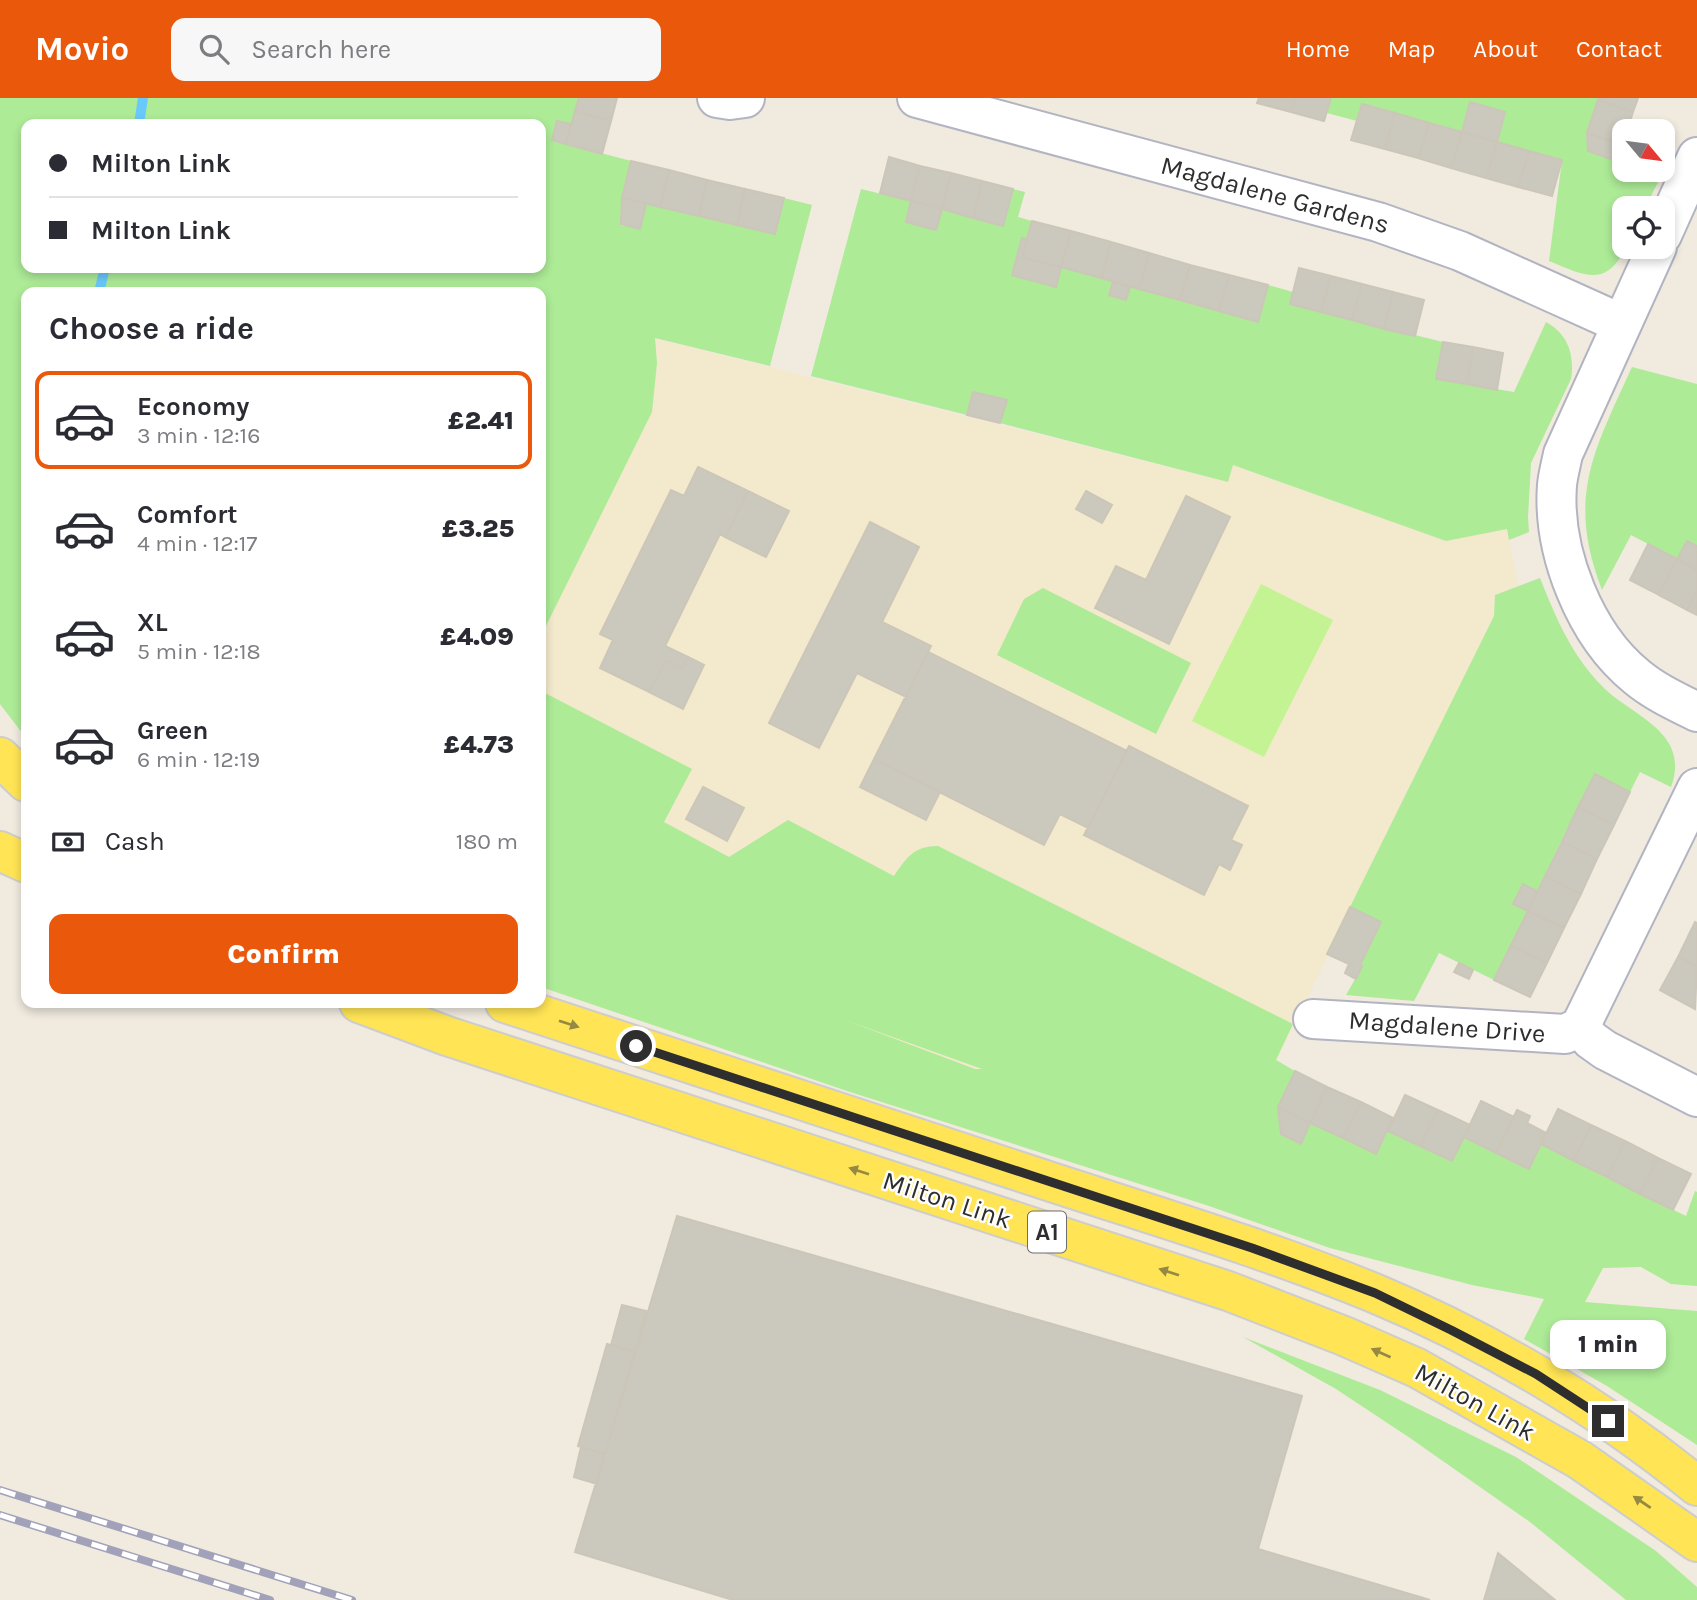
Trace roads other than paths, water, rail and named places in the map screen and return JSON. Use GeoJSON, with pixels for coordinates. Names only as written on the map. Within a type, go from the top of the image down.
{"type":"FeatureCollection","features":[{"type":"Feature","properties":{"kind":"main road"},"geometry":{"type":"LineString","coordinates":[[0,757],[21,777]]}},
{"type":"Feature","properties":{"kind":"main road"},"geometry":{"type":"LineString","coordinates":[[0,851],[21,861]]}},
{"type":"Feature","properties":{"kind":"main road","name":"Milton Link"},"geometry":{"type":"LineString","coordinates":[[372,1008],[447,1037],[1228,1292],[1344,1336],[1417,1368],[1580,1460],[1697,1542]]}},
{"type":"Feature","properties":{"kind":"main road","name":"Milton Link"},"geometry":{"type":"LineString","coordinates":[[520,1008],[1252,1248],[1375,1293],[1536,1374],[1608,1421],[1697,1486]]}},
{"type":"Feature","properties":{"kind":"street"},"geometry":{"type":"LineString","coordinates":[[717,98],[745,98]]}},
{"type":"Feature","properties":{"kind":"street","name":"Magdalene Gardens"},"geometry":{"type":"LineString","coordinates":[[917,98],[1378,222],[1460,251],[1622,324]]}},
{"type":"Feature","properties":{"kind":"street"},"geometry":{"type":"LineString","coordinates":[[1675,206],[1697,157]]}},
{"type":"Feature","properties":{"kind":"street"},"geometry":{"type":"LineString","coordinates":[[1652,259],[1563,454],[1557,485],[1560,533],[1568,572],[1579,599],[1612,651],[1635,676],[1650,687],[1697,712]]}},
{"type":"Feature","properties":{"kind":"street","name":"Magdalene Drive"},"geometry":{"type":"LineString","coordinates":[[1313,1019],[1565,1034],[1580,1027],[1697,788]]}},
{"type":"Feature","properties":{"kind":"street","name":"Magdalene Drive"},"geometry":{"type":"LineString","coordinates":[[1580,1027],[1591,1040],[1605,1050],[1697,1097]]}},
{"type":"Feature","properties":{"kind":"waterway"},"geometry":{"type":"LineString","coordinates":[[140,119],[143,98]]}},
{"type":"Feature","properties":{"kind":"waterway"},"geometry":{"type":"LineString","coordinates":[[100,287],[104,273]]}},
{"type":"Feature","properties":{"kind":"railway"},"geometry":{"type":"LineString","coordinates":[[0,1490],[352,1600]]}},
{"type":"Feature","properties":{"kind":"railway"},"geometry":{"type":"LineString","coordinates":[[0,1515],[270,1600]]}}]}
